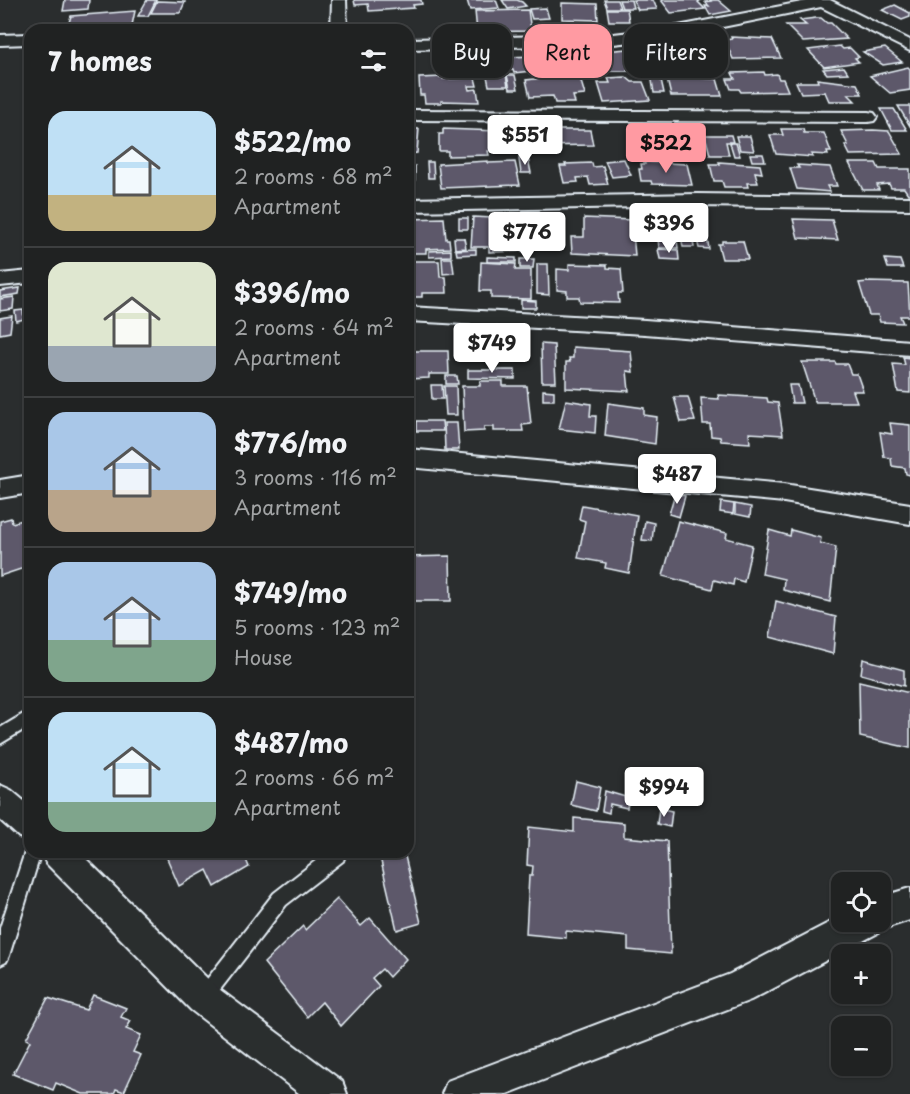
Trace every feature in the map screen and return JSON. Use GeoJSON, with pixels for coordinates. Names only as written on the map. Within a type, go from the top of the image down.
{"type":"FeatureCollection","features":[{"type":"Feature","properties":{"kind":"street"},"geometry":{"type":"LineString","coordinates":[[339,0],[339,24]]}},
{"type":"Feature","properties":{"kind":"street"},"geometry":{"type":"LineString","coordinates":[[414,44],[605,40],[673,32],[821,1],[910,46]]}},
{"type":"Feature","properties":{"kind":"street"},"geometry":{"type":"LineString","coordinates":[[0,40],[24,39]]}},
{"type":"Feature","properties":{"kind":"street"},"geometry":{"type":"LineString","coordinates":[[414,115],[868,117]]}},
{"type":"Feature","properties":{"kind":"street"},"geometry":{"type":"LineString","coordinates":[[414,205],[698,200],[910,203]]}},
{"type":"Feature","properties":{"kind":"street"},"geometry":{"type":"LineString","coordinates":[[0,280],[24,278]]}},
{"type":"Feature","properties":{"kind":"street"},"geometry":{"type":"LineString","coordinates":[[414,314],[645,327],[910,348]]}},
{"type":"Feature","properties":{"kind":"street"},"geometry":{"type":"LineString","coordinates":[[414,459],[784,493],[910,514]]}},
{"type":"Feature","properties":{"kind":"street"},"geometry":{"type":"LineString","coordinates":[[0,489],[24,485]]}},
{"type":"Feature","properties":{"kind":"street"},"geometry":{"type":"LineString","coordinates":[[0,800],[24,821]]}},
{"type":"Feature","properties":{"kind":"street"},"geometry":{"type":"LineString","coordinates":[[63,858],[203,998],[328,1094]]}},
{"type":"Feature","properties":{"kind":"street"},"geometry":{"type":"LineString","coordinates":[[891,910],[910,904]]}},
{"type":"Feature","properties":{"kind":"street"},"geometry":{"type":"LineString","coordinates":[[460,1094],[739,988],[845,932]]}},
{"type":"Feature","properties":{"kind":"lane"},"geometry":{"type":"LineString","coordinates":[[0,737],[24,721]]}},
{"type":"Feature","properties":{"kind":"lane"},"geometry":{"type":"LineString","coordinates":[[0,956],[31,858]]}},
{"type":"Feature","properties":{"kind":"lane"},"geometry":{"type":"LineString","coordinates":[[203,998],[280,899],[333,858]]}},
{"type":"Feature","properties":{"kind":"building"},"geometry":{"type":"Polygon","coordinates":[[[65,0],[89,0],[88,9],[63,11],[65,0]]]}},
{"type":"Feature","properties":{"kind":"building"},"geometry":{"type":"Polygon","coordinates":[[[147,0],[156,0],[148,16],[138,16],[147,0]]]}},
{"type":"Feature","properties":{"kind":"building"},"geometry":{"type":"Polygon","coordinates":[[[354,0],[421,0],[422,4],[413,5],[414,8],[369,11],[368,4],[355,5],[354,0]]]}},
{"type":"Feature","properties":{"kind":"building"},"geometry":{"type":"Polygon","coordinates":[[[467,0],[496,0],[499,8],[470,10],[467,0]]]}},
{"type":"Feature","properties":{"kind":"building"},"geometry":{"type":"Polygon","coordinates":[[[502,0],[517,0],[526,6],[508,9],[502,0]]]}},
{"type":"Feature","properties":{"kind":"building"},"geometry":{"type":"Polygon","coordinates":[[[604,0],[617,0],[620,8],[607,8],[604,0]]]}},
{"type":"Feature","properties":{"kind":"building"},"geometry":{"type":"Polygon","coordinates":[[[619,0],[631,0],[633,8],[622,8],[619,0]]]}},
{"type":"Feature","properties":{"kind":"building"},"geometry":{"type":"Polygon","coordinates":[[[633,0],[653,0],[657,9],[638,10],[633,0]]]}},
{"type":"Feature","properties":{"kind":"building"},"geometry":{"type":"Polygon","coordinates":[[[661,0],[701,0],[698,2],[705,9],[671,13],[661,0]]]}},
{"type":"Feature","properties":{"kind":"building"},"geometry":{"type":"Polygon","coordinates":[[[718,0],[731,11],[710,15],[705,6],[709,6],[705,2],[718,0]]]}},
{"type":"Feature","properties":{"kind":"building"},"geometry":{"type":"Polygon","coordinates":[[[157,1],[185,2],[180,13],[151,13],[157,1]]]}},
{"type":"Feature","properties":{"kind":"building"},"geometry":{"type":"Polygon","coordinates":[[[562,3],[597,4],[598,20],[562,19],[562,3]]]}},
{"type":"Feature","properties":{"kind":"building"},"geometry":{"type":"Polygon","coordinates":[[[895,5],[910,13],[910,17],[902,20],[882,10],[895,5]]]}},
{"type":"Feature","properties":{"kind":"building"},"geometry":{"type":"Polygon","coordinates":[[[546,8],[549,18],[532,19],[529,9],[546,8]]]}},
{"type":"Feature","properties":{"kind":"building"},"geometry":{"type":"Polygon","coordinates":[[[607,9],[627,9],[629,21],[609,21],[607,9]]]}},
{"type":"Feature","properties":{"kind":"building"},"geometry":{"type":"Polygon","coordinates":[[[528,10],[530,24],[524,24],[524,31],[512,31],[512,24],[476,24],[475,11],[528,10]]]}},
{"type":"Feature","properties":{"kind":"building"},"geometry":{"type":"Polygon","coordinates":[[[135,11],[132,24],[69,24],[71,16],[135,11]]]}},
{"type":"Feature","properties":{"kind":"building"},"geometry":{"type":"Polygon","coordinates":[[[816,18],[831,23],[847,39],[803,42],[786,25],[806,25],[800,20],[816,18]]]}},
{"type":"Feature","properties":{"kind":"building"},"geometry":{"type":"Polygon","coordinates":[[[731,37],[772,39],[781,58],[733,59],[728,47],[728,40],[732,39],[731,37]]]}},
{"type":"Feature","properties":{"kind":"building"},"geometry":{"type":"Polygon","coordinates":[[[840,46],[843,49],[850,48],[859,57],[855,58],[859,62],[824,67],[808,50],[840,46]]]}},
{"type":"Feature","properties":{"kind":"building"},"geometry":{"type":"Polygon","coordinates":[[[885,48],[902,62],[883,65],[863,52],[885,48]]]}},
{"type":"Feature","properties":{"kind":"building"},"geometry":{"type":"Polygon","coordinates":[[[624,49],[624,71],[612,71],[612,50],[624,49]]]}},
{"type":"Feature","properties":{"kind":"building"},"geometry":{"type":"Polygon","coordinates":[[[524,56],[524,72],[514,73],[512,57],[524,56]]]}},
{"type":"Feature","properties":{"kind":"building"},"geometry":{"type":"Polygon","coordinates":[[[844,67],[848,73],[827,74],[823,69],[844,67]]]}},
{"type":"Feature","properties":{"kind":"building"},"geometry":{"type":"Polygon","coordinates":[[[908,67],[910,69],[910,90],[890,93],[870,76],[908,67]]]}},
{"type":"Feature","properties":{"kind":"building"},"geometry":{"type":"Polygon","coordinates":[[[764,72],[765,75],[777,74],[779,79],[783,79],[788,91],[741,92],[739,89],[731,89],[727,79],[735,79],[732,73],[764,72]]]}},
{"type":"Feature","properties":{"kind":"building"},"geometry":{"type":"Polygon","coordinates":[[[515,75],[518,89],[510,89],[508,78],[515,75]]]}},
{"type":"Feature","properties":{"kind":"building"},"geometry":{"type":"Polygon","coordinates":[[[624,77],[632,82],[643,82],[650,100],[604,103],[598,83],[610,83],[608,78],[624,77]]]}},
{"type":"Feature","properties":{"kind":"building"},"geometry":{"type":"Polygon","coordinates":[[[419,78],[475,78],[477,86],[468,86],[469,90],[477,89],[479,102],[425,103],[424,95],[420,95],[419,78]]]}},
{"type":"Feature","properties":{"kind":"building"},"geometry":{"type":"Polygon","coordinates":[[[487,78],[507,78],[508,86],[489,86],[487,78]]]}},
{"type":"Feature","properties":{"kind":"building"},"geometry":{"type":"Polygon","coordinates":[[[580,78],[585,95],[573,96],[575,103],[555,103],[553,96],[530,97],[526,80],[580,78]]]}},
{"type":"Feature","properties":{"kind":"building"},"geometry":{"type":"Polygon","coordinates":[[[652,78],[661,78],[664,93],[654,93],[652,78]]]}},
{"type":"Feature","properties":{"kind":"building"},"geometry":{"type":"Polygon","coordinates":[[[667,79],[717,79],[722,96],[671,96],[667,79]]]}},
{"type":"Feature","properties":{"kind":"building"},"geometry":{"type":"Polygon","coordinates":[[[817,79],[857,84],[862,94],[848,94],[855,101],[829,101],[825,92],[801,93],[796,82],[818,82],[817,79]]]}},
{"type":"Feature","properties":{"kind":"building"},"geometry":{"type":"Polygon","coordinates":[[[898,106],[910,106],[910,126],[898,106]]]}},
{"type":"Feature","properties":{"kind":"building"},"geometry":{"type":"Polygon","coordinates":[[[881,109],[894,109],[907,130],[892,130],[881,109]]]}},
{"type":"Feature","properties":{"kind":"building"},"geometry":{"type":"Polygon","coordinates":[[[414,129],[419,129],[417,153],[414,153],[414,129]]]}},
{"type":"Feature","properties":{"kind":"building"},"geometry":{"type":"Polygon","coordinates":[[[443,129],[499,131],[500,137],[503,137],[505,151],[488,151],[489,155],[448,156],[448,151],[439,151],[439,134],[443,134],[443,129]]]}},
{"type":"Feature","properties":{"kind":"building"},"geometry":{"type":"Polygon","coordinates":[[[781,129],[803,129],[804,133],[824,133],[831,152],[827,152],[828,155],[811,154],[813,157],[776,154],[770,135],[783,135],[781,129]]]}},
{"type":"Feature","properties":{"kind":"building"},"geometry":{"type":"Polygon","coordinates":[[[539,130],[590,130],[593,145],[541,146],[539,130]]]}},
{"type":"Feature","properties":{"kind":"building"},"geometry":{"type":"Polygon","coordinates":[[[841,131],[889,131],[902,154],[850,155],[841,131]]]}},
{"type":"Feature","properties":{"kind":"building"},"geometry":{"type":"Polygon","coordinates":[[[515,135],[524,135],[528,156],[519,156],[515,135]]]}},
{"type":"Feature","properties":{"kind":"building"},"geometry":{"type":"Polygon","coordinates":[[[705,135],[731,135],[733,142],[726,142],[729,155],[710,155],[705,135]]]}},
{"type":"Feature","properties":{"kind":"building"},"geometry":{"type":"Polygon","coordinates":[[[736,136],[750,136],[754,151],[740,150],[736,136]]]}},
{"type":"Feature","properties":{"kind":"building"},"geometry":{"type":"Polygon","coordinates":[[[730,143],[736,143],[740,156],[734,156],[730,143]]]}},
{"type":"Feature","properties":{"kind":"building"},"geometry":{"type":"Polygon","coordinates":[[[750,154],[763,154],[765,161],[752,161],[750,154]]]}},
{"type":"Feature","properties":{"kind":"building"},"geometry":{"type":"Polygon","coordinates":[[[528,158],[531,173],[521,173],[519,159],[528,158]]]}},
{"type":"Feature","properties":{"kind":"building"},"geometry":{"type":"Polygon","coordinates":[[[624,159],[631,175],[612,177],[605,161],[624,159]]]}},
{"type":"Feature","properties":{"kind":"building"},"geometry":{"type":"Polygon","coordinates":[[[488,161],[488,163],[515,162],[520,185],[441,188],[438,164],[488,161]]]}},
{"type":"Feature","properties":{"kind":"building"},"geometry":{"type":"Polygon","coordinates":[[[427,162],[433,162],[434,178],[428,178],[427,162]]]}},
{"type":"Feature","properties":{"kind":"building"},"geometry":{"type":"Polygon","coordinates":[[[644,162],[687,164],[692,185],[652,184],[651,181],[641,181],[639,169],[642,169],[641,164],[645,164],[644,162]]]}},
{"type":"Feature","properties":{"kind":"building"},"geometry":{"type":"Polygon","coordinates":[[[719,162],[760,165],[762,173],[755,172],[758,183],[747,183],[748,187],[724,187],[722,181],[714,181],[710,164],[720,164],[719,162]]]}},
{"type":"Feature","properties":{"kind":"building"},"geometry":{"type":"Polygon","coordinates":[[[592,163],[593,167],[603,166],[608,184],[590,185],[588,177],[577,178],[578,182],[564,183],[560,166],[592,163]]]}},
{"type":"Feature","properties":{"kind":"building"},"geometry":{"type":"Polygon","coordinates":[[[849,163],[876,163],[879,169],[910,169],[910,194],[904,188],[891,188],[889,184],[877,185],[879,190],[863,190],[849,163]]]}},
{"type":"Feature","properties":{"kind":"building"},"geometry":{"type":"Polygon","coordinates":[[[797,165],[830,167],[837,186],[827,186],[830,192],[797,189],[790,168],[799,168],[797,165]]]}},
{"type":"Feature","properties":{"kind":"building"},"geometry":{"type":"Polygon","coordinates":[[[473,217],[514,219],[514,224],[530,225],[530,251],[489,252],[489,247],[471,247],[473,217]]]}},
{"type":"Feature","properties":{"kind":"building"},"geometry":{"type":"Polygon","coordinates":[[[444,218],[446,239],[449,239],[450,248],[426,249],[426,253],[414,253],[414,219],[444,218]]]}},
{"type":"Feature","properties":{"kind":"building"},"geometry":{"type":"Polygon","coordinates":[[[459,218],[468,218],[468,229],[459,229],[459,218]]]}},
{"type":"Feature","properties":{"kind":"building"},"geometry":{"type":"Polygon","coordinates":[[[584,218],[632,220],[635,256],[572,253],[571,237],[584,237],[584,218]]]}},
{"type":"Feature","properties":{"kind":"building"},"geometry":{"type":"Polygon","coordinates":[[[793,219],[832,220],[838,240],[798,238],[793,219]]]}},
{"type":"Feature","properties":{"kind":"building"},"geometry":{"type":"Polygon","coordinates":[[[658,226],[674,226],[676,239],[660,238],[658,226]]]}},
{"type":"Feature","properties":{"kind":"building"},"geometry":{"type":"Polygon","coordinates":[[[681,235],[692,235],[694,247],[683,247],[681,235]]]}},
{"type":"Feature","properties":{"kind":"building"},"geometry":{"type":"Polygon","coordinates":[[[696,236],[707,236],[709,249],[699,248],[696,236]]]}},
{"type":"Feature","properties":{"kind":"building"},"geometry":{"type":"Polygon","coordinates":[[[454,238],[464,238],[466,248],[455,249],[454,238]]]}},
{"type":"Feature","properties":{"kind":"building"},"geometry":{"type":"Polygon","coordinates":[[[658,239],[677,240],[678,248],[659,248],[658,239]]]}},
{"type":"Feature","properties":{"kind":"building"},"geometry":{"type":"Polygon","coordinates":[[[722,241],[743,241],[748,259],[722,259],[718,244],[722,244],[722,241]]]}},
{"type":"Feature","properties":{"kind":"building"},"geometry":{"type":"Polygon","coordinates":[[[476,249],[476,254],[457,255],[456,250],[476,249]]]}},
{"type":"Feature","properties":{"kind":"building"},"geometry":{"type":"Polygon","coordinates":[[[658,249],[678,250],[679,260],[660,259],[658,249]]]}},
{"type":"Feature","properties":{"kind":"building"},"geometry":{"type":"Polygon","coordinates":[[[451,250],[451,256],[429,257],[429,251],[451,250]]]}},
{"type":"Feature","properties":{"kind":"building"},"geometry":{"type":"Polygon","coordinates":[[[487,257],[516,258],[516,262],[487,262],[487,257]]]}},
{"type":"Feature","properties":{"kind":"building"},"geometry":{"type":"Polygon","coordinates":[[[442,258],[452,258],[454,273],[443,274],[442,258]]]}},
{"type":"Feature","properties":{"kind":"building"},"geometry":{"type":"Polygon","coordinates":[[[520,259],[534,259],[533,268],[520,268],[520,259]]]}},
{"type":"Feature","properties":{"kind":"building"},"geometry":{"type":"Polygon","coordinates":[[[885,259],[900,260],[903,268],[888,268],[885,259]]]}},
{"type":"Feature","properties":{"kind":"building"},"geometry":{"type":"Polygon","coordinates":[[[414,261],[439,261],[440,277],[446,277],[447,293],[422,293],[422,297],[414,297],[414,261]]]}},
{"type":"Feature","properties":{"kind":"building"},"geometry":{"type":"Polygon","coordinates":[[[481,262],[516,264],[515,270],[531,270],[531,299],[491,298],[491,291],[480,291],[481,262]]]}},
{"type":"Feature","properties":{"kind":"building"},"geometry":{"type":"Polygon","coordinates":[[[537,264],[548,264],[549,295],[537,294],[537,264]]]}},
{"type":"Feature","properties":{"kind":"building"},"geometry":{"type":"Polygon","coordinates":[[[569,264],[607,265],[607,268],[621,269],[623,293],[618,293],[619,303],[580,302],[579,297],[567,297],[567,291],[557,290],[557,269],[569,270],[569,264]]]}},
{"type":"Feature","properties":{"kind":"building"},"geometry":{"type":"Polygon","coordinates":[[[859,283],[908,283],[910,316],[900,316],[903,323],[880,322],[878,315],[869,315],[859,283]]]}},
{"type":"Feature","properties":{"kind":"building"},"geometry":{"type":"Polygon","coordinates":[[[20,288],[19,294],[0,297],[0,291],[20,288]]]}},
{"type":"Feature","properties":{"kind":"building"},"geometry":{"type":"Polygon","coordinates":[[[14,297],[13,309],[0,311],[0,299],[14,297]]]}},
{"type":"Feature","properties":{"kind":"building"},"geometry":{"type":"Polygon","coordinates":[[[521,300],[536,301],[536,308],[521,308],[521,300]]]}},
{"type":"Feature","properties":{"kind":"building"},"geometry":{"type":"Polygon","coordinates":[[[23,310],[24,319],[16,321],[15,311],[23,310]]]}},
{"type":"Feature","properties":{"kind":"building"},"geometry":{"type":"Polygon","coordinates":[[[12,316],[10,332],[0,334],[0,318],[12,316]]]}},
{"type":"Feature","properties":{"kind":"building"},"geometry":{"type":"Polygon","coordinates":[[[541,344],[554,345],[556,382],[542,382],[541,344]]]}},
{"type":"Feature","properties":{"kind":"building"},"geometry":{"type":"Polygon","coordinates":[[[573,347],[631,351],[633,372],[627,371],[629,391],[566,388],[566,362],[570,362],[569,358],[573,358],[573,347]]]}},
{"type":"Feature","properties":{"kind":"building"},"geometry":{"type":"Polygon","coordinates":[[[414,351],[448,351],[449,374],[429,374],[429,378],[414,379],[414,351]]]}},
{"type":"Feature","properties":{"kind":"building"},"geometry":{"type":"Polygon","coordinates":[[[903,357],[910,358],[910,393],[898,392],[893,364],[905,365],[903,357]]]}},
{"type":"Feature","properties":{"kind":"building"},"geometry":{"type":"Polygon","coordinates":[[[802,362],[847,364],[851,374],[857,374],[863,391],[853,391],[857,402],[815,402],[802,362]]]}},
{"type":"Feature","properties":{"kind":"building"},"geometry":{"type":"Polygon","coordinates":[[[468,370],[515,370],[515,379],[468,378],[468,370]]]}},
{"type":"Feature","properties":{"kind":"building"},"geometry":{"type":"Polygon","coordinates":[[[446,376],[457,376],[458,384],[446,384],[446,376]]]}},
{"type":"Feature","properties":{"kind":"building"},"geometry":{"type":"Polygon","coordinates":[[[480,381],[503,381],[503,386],[527,386],[531,424],[522,425],[523,431],[494,431],[494,427],[484,427],[484,431],[464,432],[462,386],[480,386],[480,381]]]}},
{"type":"Feature","properties":{"kind":"building"},"geometry":{"type":"Polygon","coordinates":[[[431,385],[442,385],[443,399],[432,399],[431,385]]]}},
{"type":"Feature","properties":{"kind":"building"},"geometry":{"type":"Polygon","coordinates":[[[789,385],[798,385],[802,403],[792,403],[789,385]]]}},
{"type":"Feature","properties":{"kind":"building"},"geometry":{"type":"Polygon","coordinates":[[[444,386],[456,386],[457,415],[446,415],[444,386]]]}},
{"type":"Feature","properties":{"kind":"building"},"geometry":{"type":"Polygon","coordinates":[[[543,390],[554,391],[554,400],[543,400],[543,390]]]}},
{"type":"Feature","properties":{"kind":"building"},"geometry":{"type":"Polygon","coordinates":[[[718,395],[767,398],[768,402],[778,403],[783,435],[749,433],[750,443],[721,441],[720,437],[711,436],[710,424],[703,424],[701,398],[719,399],[718,395]]]}},
{"type":"Feature","properties":{"kind":"building"},"geometry":{"type":"Polygon","coordinates":[[[674,397],[688,397],[695,421],[681,422],[674,397]]]}},
{"type":"Feature","properties":{"kind":"building"},"geometry":{"type":"Polygon","coordinates":[[[566,400],[591,404],[590,416],[596,416],[595,433],[559,429],[566,400]]]}},
{"type":"Feature","properties":{"kind":"building"},"geometry":{"type":"Polygon","coordinates":[[[608,403],[644,408],[644,415],[657,417],[655,444],[605,436],[608,403]]]}},
{"type":"Feature","properties":{"kind":"building"},"geometry":{"type":"Polygon","coordinates":[[[416,421],[442,421],[443,431],[416,431],[416,421]]]}},
{"type":"Feature","properties":{"kind":"building"},"geometry":{"type":"Polygon","coordinates":[[[444,423],[457,423],[459,450],[445,450],[444,423]]]}},
{"type":"Feature","properties":{"kind":"building"},"geometry":{"type":"Polygon","coordinates":[[[890,423],[910,425],[910,475],[906,474],[905,468],[892,466],[891,458],[884,457],[880,432],[892,434],[890,423]]]}},
{"type":"Feature","properties":{"kind":"building"},"geometry":{"type":"Polygon","coordinates":[[[675,493],[685,496],[679,517],[669,514],[675,493]]]}},
{"type":"Feature","properties":{"kind":"building"},"geometry":{"type":"Polygon","coordinates":[[[721,502],[734,504],[733,514],[720,512],[721,502]]]}},
{"type":"Feature","properties":{"kind":"building"},"geometry":{"type":"Polygon","coordinates":[[[735,504],[751,507],[750,517],[735,514],[735,504]]]}},
{"type":"Feature","properties":{"kind":"building"},"geometry":{"type":"Polygon","coordinates":[[[582,505],[637,515],[629,573],[605,568],[606,563],[578,558],[585,521],[579,519],[582,505]]]}},
{"type":"Feature","properties":{"kind":"building"},"geometry":{"type":"Polygon","coordinates":[[[11,518],[12,523],[24,520],[24,568],[0,576],[0,521],[11,518]]]}},
{"type":"Feature","properties":{"kind":"building"},"geometry":{"type":"Polygon","coordinates":[[[645,521],[654,523],[652,541],[642,540],[645,521]]]}},
{"type":"Feature","properties":{"kind":"building"},"geometry":{"type":"Polygon","coordinates":[[[678,521],[727,533],[726,538],[752,545],[744,582],[734,579],[733,585],[714,580],[712,589],[663,576],[678,521]]]}},
{"type":"Feature","properties":{"kind":"building"},"geometry":{"type":"Polygon","coordinates":[[[769,530],[790,536],[791,530],[821,538],[820,543],[836,547],[830,602],[783,590],[784,579],[762,574],[769,530]]]}},
{"type":"Feature","properties":{"kind":"building"},"geometry":{"type":"Polygon","coordinates":[[[450,556],[451,601],[414,601],[414,557],[450,556]]]}},
{"type":"Feature","properties":{"kind":"building"},"geometry":{"type":"Polygon","coordinates":[[[776,601],[836,617],[833,654],[770,637],[776,601]]]}},
{"type":"Feature","properties":{"kind":"building"},"geometry":{"type":"Polygon","coordinates":[[[863,659],[904,670],[904,686],[861,674],[863,659]]]}},
{"type":"Feature","properties":{"kind":"building"},"geometry":{"type":"Polygon","coordinates":[[[859,681],[910,693],[910,748],[860,737],[859,681]]]}},
{"type":"Feature","properties":{"kind":"building"},"geometry":{"type":"Polygon","coordinates":[[[576,781],[600,787],[596,811],[571,805],[576,781]]]}},
{"type":"Feature","properties":{"kind":"building"},"geometry":{"type":"Polygon","coordinates":[[[605,791],[629,798],[627,808],[610,804],[609,813],[602,811],[605,791]]]}},
{"type":"Feature","properties":{"kind":"building"},"geometry":{"type":"Polygon","coordinates":[[[659,808],[672,811],[670,827],[657,824],[659,808]]]}},
{"type":"Feature","properties":{"kind":"building"},"geometry":{"type":"Polygon","coordinates":[[[574,818],[624,823],[624,837],[667,841],[671,954],[628,950],[628,937],[566,931],[566,938],[526,934],[529,876],[532,876],[533,866],[527,865],[529,827],[574,832],[574,818]]]}},
{"type":"Feature","properties":{"kind":"building"},"geometry":{"type":"Polygon","coordinates":[[[167,858],[245,858],[249,867],[215,887],[207,870],[179,886],[167,858]]]}},
{"type":"Feature","properties":{"kind":"building"},"geometry":{"type":"Polygon","coordinates":[[[380,858],[405,858],[421,923],[397,930],[380,858]]]}},
{"type":"Feature","properties":{"kind":"building"},"geometry":{"type":"Polygon","coordinates":[[[337,899],[361,926],[370,918],[406,959],[389,977],[382,969],[372,978],[379,986],[341,1026],[322,1002],[307,1017],[264,963],[303,926],[305,930],[337,899]]]}},
{"type":"Feature","properties":{"kind":"building"},"geometry":{"type":"Polygon","coordinates":[[[93,995],[126,1008],[121,1017],[131,1021],[126,1029],[141,1035],[133,1052],[141,1055],[124,1092],[116,1089],[114,1094],[83,1094],[56,1083],[53,1090],[13,1074],[30,1041],[26,1039],[48,998],[86,1010],[93,995]]]}}]}
